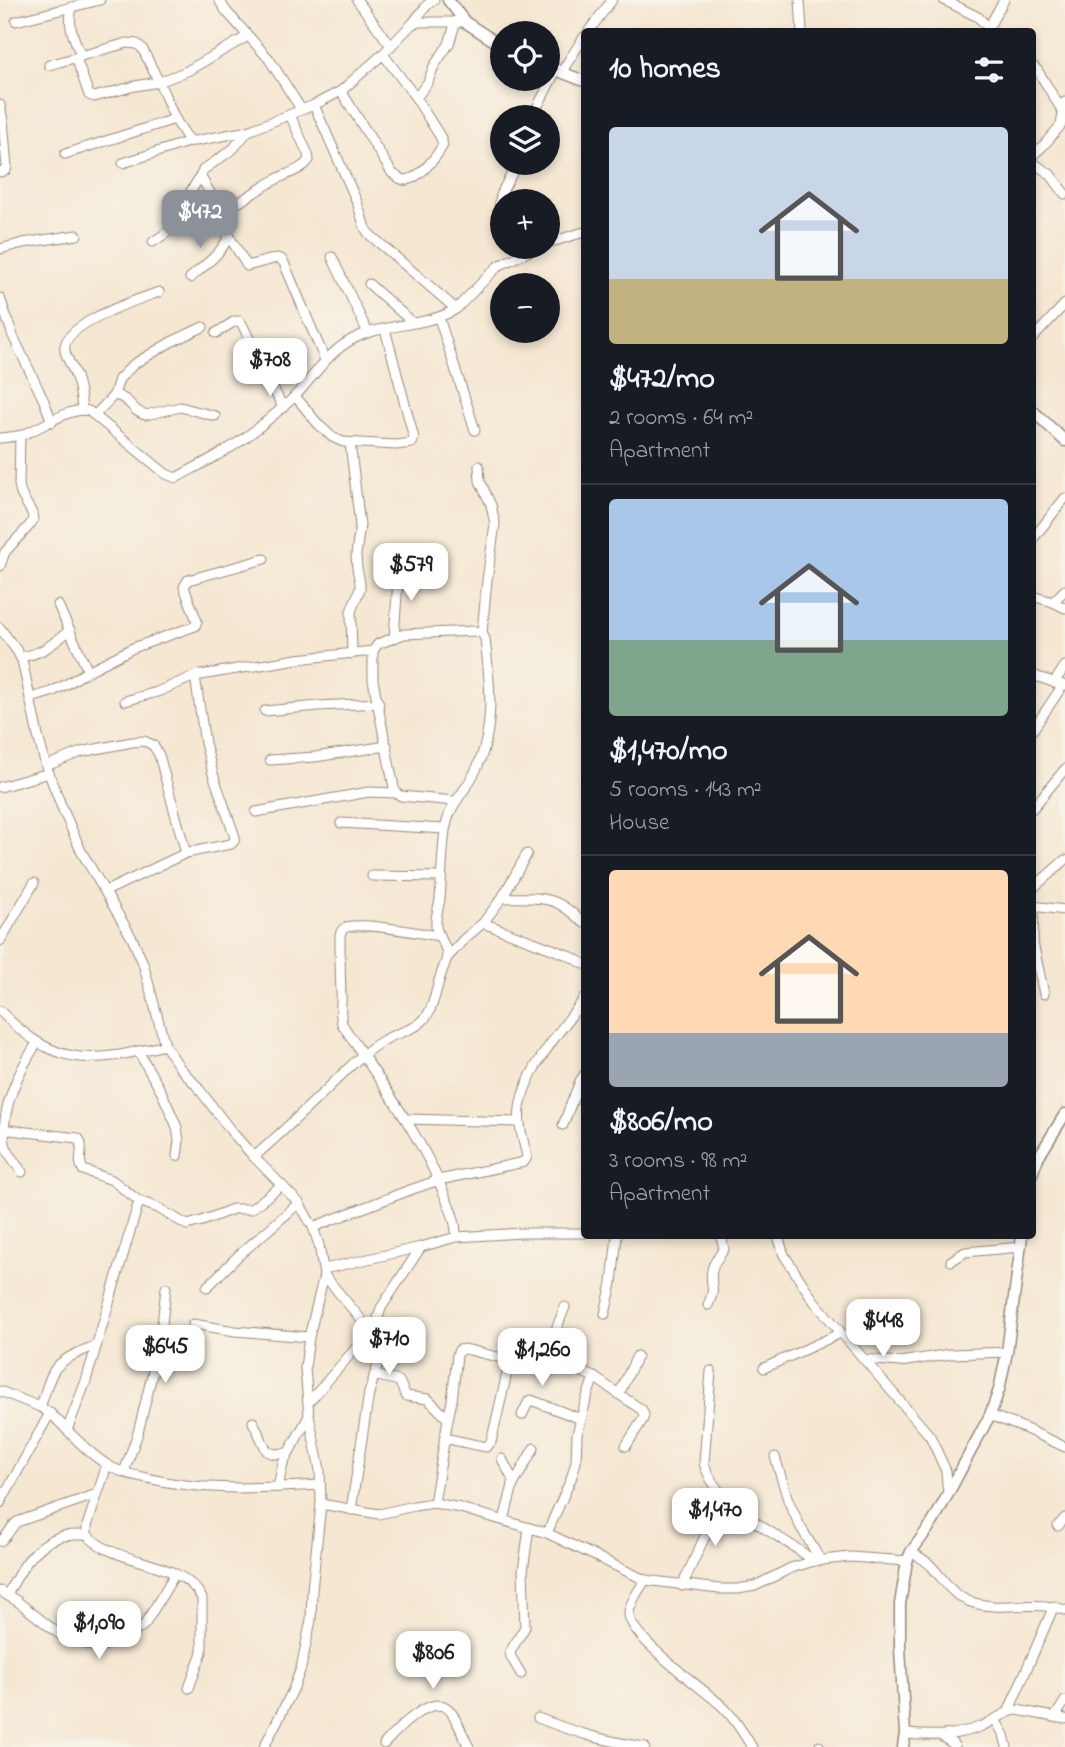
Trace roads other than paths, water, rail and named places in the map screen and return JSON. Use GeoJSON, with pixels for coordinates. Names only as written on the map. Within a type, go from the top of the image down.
{"type":"FeatureCollection","features":[{"type":"Feature","properties":{"kind":"street"},"geometry":{"type":"LineString","coordinates":[[16,21],[65,5],[100,0]]}},
{"type":"Feature","properties":{"kind":"street"},"geometry":{"type":"LineString","coordinates":[[219,0],[269,59],[301,109]]}},
{"type":"Feature","properties":{"kind":"street"},"geometry":{"type":"LineString","coordinates":[[357,0],[391,46]]}},
{"type":"Feature","properties":{"kind":"street"},"geometry":{"type":"LineString","coordinates":[[418,0],[420,13]]}},
{"type":"Feature","properties":{"kind":"street"},"geometry":{"type":"LineString","coordinates":[[123,163],[191,141],[248,131],[314,105],[341,91],[383,54],[434,0]]}},
{"type":"Feature","properties":{"kind":"street"},"geometry":{"type":"LineString","coordinates":[[448,0],[460,22],[490,40]]}},
{"type":"Feature","properties":{"kind":"street"},"geometry":{"type":"LineString","coordinates":[[591,28],[612,0]]}},
{"type":"Feature","properties":{"kind":"street"},"geometry":{"type":"LineString","coordinates":[[800,0],[802,28]]}},
{"type":"Feature","properties":{"kind":"street"},"geometry":{"type":"LineString","coordinates":[[944,0],[978,17],[986,28]]}},
{"type":"Feature","properties":{"kind":"street"},"geometry":{"type":"LineString","coordinates":[[988,28],[1004,0]]}},
{"type":"Feature","properties":{"kind":"street"},"geometry":{"type":"LineString","coordinates":[[65,5],[91,97],[159,82],[187,71],[248,36]]}},
{"type":"Feature","properties":{"kind":"street"},"geometry":{"type":"LineString","coordinates":[[412,24],[460,22]]}},
{"type":"Feature","properties":{"kind":"street"},"geometry":{"type":"LineString","coordinates":[[416,98],[447,49],[460,22]]}},
{"type":"Feature","properties":{"kind":"street"},"geometry":{"type":"LineString","coordinates":[[560,63],[581,40]]}},
{"type":"Feature","properties":{"kind":"street"},"geometry":{"type":"LineString","coordinates":[[49,65],[127,43],[137,44],[142,48],[175,119],[191,141]]}},
{"type":"Feature","properties":{"kind":"street"},"geometry":{"type":"LineString","coordinates":[[341,91],[393,173],[408,180],[423,171],[440,151],[443,145],[441,138],[416,98],[383,54]]}},
{"type":"Feature","properties":{"kind":"street"},"geometry":{"type":"LineString","coordinates":[[1036,69],[1064,107],[1063,126],[1036,152]]}},
{"type":"Feature","properties":{"kind":"street"},"geometry":{"type":"LineString","coordinates":[[560,71],[581,80]]}},
{"type":"Feature","properties":{"kind":"street"},"geometry":{"type":"LineString","coordinates":[[0,105],[7,167],[0,172]]}},
{"type":"Feature","properties":{"kind":"street"},"geometry":{"type":"LineString","coordinates":[[314,105],[369,234],[456,309]]}},
{"type":"Feature","properties":{"kind":"street"},"geometry":{"type":"LineString","coordinates":[[222,213],[276,179],[298,170],[309,160],[290,115]]}},
{"type":"Feature","properties":{"kind":"street"},"geometry":{"type":"LineString","coordinates":[[65,154],[175,119]]}},
{"type":"Feature","properties":{"kind":"street"},"geometry":{"type":"LineString","coordinates":[[153,242],[184,221],[186,216],[183,204],[201,174],[233,149],[248,131]]}},
{"type":"Feature","properties":{"kind":"street"},"geometry":{"type":"LineString","coordinates":[[1036,165],[1050,174],[1065,194]]}},
{"type":"Feature","properties":{"kind":"street"},"geometry":{"type":"LineString","coordinates":[[201,174],[222,213],[229,236],[247,267],[276,258],[284,263],[325,360]]}},
{"type":"Feature","properties":{"kind":"street"},"geometry":{"type":"LineString","coordinates":[[560,239],[581,233]]}},
{"type":"Feature","properties":{"kind":"street"},"geometry":{"type":"LineString","coordinates":[[0,248],[77,235]]}},
{"type":"Feature","properties":{"kind":"street"},"geometry":{"type":"LineString","coordinates":[[190,278],[217,255],[229,236]]}},
{"type":"Feature","properties":{"kind":"street"},"geometry":{"type":"LineString","coordinates":[[332,257],[368,333]]}},
{"type":"Feature","properties":{"kind":"street"},"geometry":{"type":"LineString","coordinates":[[0,438],[20,436],[72,411],[82,409],[95,415],[166,474],[176,478],[225,451],[282,408],[325,360],[354,338],[412,322],[439,318],[456,309],[498,266],[512,259]]}},
{"type":"Feature","properties":{"kind":"street"},"geometry":{"type":"LineString","coordinates":[[369,284],[412,322]]}},
{"type":"Feature","properties":{"kind":"street"},"geometry":{"type":"LineString","coordinates":[[82,409],[76,376],[65,352],[67,341],[84,324],[99,315],[159,292]]}},
{"type":"Feature","properties":{"kind":"street"},"geometry":{"type":"LineString","coordinates":[[0,298],[13,336],[51,422]]}},
{"type":"Feature","properties":{"kind":"street"},"geometry":{"type":"LineString","coordinates":[[1036,335],[1065,304]]}},
{"type":"Feature","properties":{"kind":"street"},"geometry":{"type":"LineString","coordinates":[[439,318],[475,430]]}},
{"type":"Feature","properties":{"kind":"street"},"geometry":{"type":"LineString","coordinates":[[216,333],[235,321],[242,324],[282,408]]}},
{"type":"Feature","properties":{"kind":"street"},"geometry":{"type":"LineString","coordinates":[[95,415],[114,395],[119,379],[134,364],[203,327]]}},
{"type":"Feature","properties":{"kind":"street"},"geometry":{"type":"LineString","coordinates":[[295,396],[318,424],[332,437],[343,442],[411,444],[413,441],[385,329]]}},
{"type":"Feature","properties":{"kind":"street"},"geometry":{"type":"LineString","coordinates":[[114,395],[125,398],[141,414],[180,407],[215,416]]}},
{"type":"Feature","properties":{"kind":"street"},"geometry":{"type":"LineString","coordinates":[[1036,414],[1065,440]]}},
{"type":"Feature","properties":{"kind":"street"},"geometry":{"type":"LineString","coordinates":[[0,566],[10,545],[33,520],[19,484],[20,436]]}},
{"type":"Feature","properties":{"kind":"street"},"geometry":{"type":"LineString","coordinates":[[350,443],[360,525],[356,555],[360,589],[351,611],[352,653]]}},
{"type":"Feature","properties":{"kind":"street"},"geometry":{"type":"LineString","coordinates":[[447,958],[436,923],[445,829],[454,801],[468,785],[482,756],[489,726],[488,672],[482,633],[486,580],[495,524],[491,505],[480,481],[479,466]]}},
{"type":"Feature","properties":{"kind":"street"},"geometry":{"type":"LineString","coordinates":[[1036,535],[1065,498]]}},
{"type":"Feature","properties":{"kind":"street"},"geometry":{"type":"LineString","coordinates":[[31,698],[59,688],[133,648],[195,626],[197,621],[184,587],[188,580],[264,559]]}},
{"type":"Feature","properties":{"kind":"street"},"geometry":{"type":"LineString","coordinates":[[394,638],[399,565]]}},
{"type":"Feature","properties":{"kind":"street"},"geometry":{"type":"LineString","coordinates":[[1053,602],[1065,590]]}},
{"type":"Feature","properties":{"kind":"street"},"geometry":{"type":"LineString","coordinates":[[1036,597],[1065,608]]}},
{"type":"Feature","properties":{"kind":"street"},"geometry":{"type":"LineString","coordinates":[[58,605],[88,671]]}},
{"type":"Feature","properties":{"kind":"street"},"geometry":{"type":"LineString","coordinates":[[0,628],[20,657],[26,672],[38,736],[48,770],[76,841],[132,938],[142,962],[164,1045],[254,1157],[299,1203],[313,1227],[319,1245],[324,1272],[305,1368],[309,1416],[320,1470],[321,1504],[311,1620],[293,1690],[264,1747]]}},
{"type":"Feature","properties":{"kind":"street"},"geometry":{"type":"LineString","coordinates":[[20,657],[34,656],[52,646],[70,630]]}},
{"type":"Feature","properties":{"kind":"street"},"geometry":{"type":"LineString","coordinates":[[396,793],[373,680],[373,651],[378,644],[404,634],[482,633]]}},
{"type":"Feature","properties":{"kind":"street"},"geometry":{"type":"LineString","coordinates":[[125,701],[157,692],[195,676],[297,659],[373,651]]}},
{"type":"Feature","properties":{"kind":"street"},"geometry":{"type":"LineString","coordinates":[[1036,725],[1061,684],[1065,666]]}},
{"type":"Feature","properties":{"kind":"street"},"geometry":{"type":"LineString","coordinates":[[106,891],[186,853],[231,844],[234,841],[205,743],[195,676]]}},
{"type":"Feature","properties":{"kind":"street"},"geometry":{"type":"LineString","coordinates":[[1036,676],[1061,684]]}},
{"type":"Feature","properties":{"kind":"street"},"geometry":{"type":"LineString","coordinates":[[265,711],[379,703]]}},
{"type":"Feature","properties":{"kind":"street"},"geometry":{"type":"LineString","coordinates":[[0,787],[48,770],[81,752],[144,741],[153,745],[159,755],[186,853]]}},
{"type":"Feature","properties":{"kind":"street"},"geometry":{"type":"LineString","coordinates":[[270,760],[315,757],[387,746]]}},
{"type":"Feature","properties":{"kind":"street"},"geometry":{"type":"LineString","coordinates":[[1036,804],[1065,769]]}},
{"type":"Feature","properties":{"kind":"street"},"geometry":{"type":"LineString","coordinates":[[257,812],[369,792],[454,801]]}},
{"type":"Feature","properties":{"kind":"street"},"geometry":{"type":"LineString","coordinates":[[341,823],[445,829]]}},
{"type":"Feature","properties":{"kind":"street"},"geometry":{"type":"LineString","coordinates":[[254,1157],[362,1055],[385,1039],[410,1031],[428,1016],[447,958],[483,923],[502,898],[527,854]]}},
{"type":"Feature","properties":{"kind":"street"},"geometry":{"type":"LineString","coordinates":[[1036,885],[1065,860]]}},
{"type":"Feature","properties":{"kind":"street"},"geometry":{"type":"LineString","coordinates":[[372,876],[441,877]]}},
{"type":"Feature","properties":{"kind":"street"},"geometry":{"type":"LineString","coordinates":[[0,941],[34,883]]}},
{"type":"Feature","properties":{"kind":"street"},"geometry":{"type":"LineString","coordinates":[[502,898],[552,901],[581,921]]}},
{"type":"Feature","properties":{"kind":"street"},"geometry":{"type":"LineString","coordinates":[[1036,906],[1065,911]]}},
{"type":"Feature","properties":{"kind":"street"},"geometry":{"type":"LineString","coordinates":[[483,923],[581,963]]}},
{"type":"Feature","properties":{"kind":"street"},"geometry":{"type":"LineString","coordinates":[[439,936],[366,927],[348,927],[342,930],[339,1015],[362,1055],[407,1119],[430,1160],[453,1216],[456,1237]]}},
{"type":"Feature","properties":{"kind":"street"},"geometry":{"type":"LineString","coordinates":[[1036,957],[1044,994]]}},
{"type":"Feature","properties":{"kind":"street"},"geometry":{"type":"LineString","coordinates":[[313,1227],[439,1181],[524,1162],[527,1157],[519,1122],[528,1080],[536,1064],[581,1003]]}},
{"type":"Feature","properties":{"kind":"street"},"geometry":{"type":"LineString","coordinates":[[0,1011],[24,1034],[50,1050],[76,1057],[109,1056],[164,1045]]}},
{"type":"Feature","properties":{"kind":"street"},"geometry":{"type":"LineString","coordinates":[[22,1172],[5,1146],[1,1129],[12,1084],[37,1042]]}},
{"type":"Feature","properties":{"kind":"street"},"geometry":{"type":"LineString","coordinates":[[138,1051],[162,1093],[177,1127],[177,1156]]}},
{"type":"Feature","properties":{"kind":"street"},"geometry":{"type":"LineString","coordinates":[[563,1125],[581,1080]]}},
{"type":"Feature","properties":{"kind":"street"},"geometry":{"type":"LineString","coordinates":[[1036,1165],[1065,1114]]}},
{"type":"Feature","properties":{"kind":"street"},"geometry":{"type":"LineString","coordinates":[[407,1119],[519,1122]]}},
{"type":"Feature","properties":{"kind":"street"},"geometry":{"type":"LineString","coordinates":[[1,1129],[78,1138],[82,1144],[80,1167],[112,1180],[139,1201],[187,1224],[233,1209],[251,1209],[282,1185]]}},
{"type":"Feature","properties":{"kind":"street"},"geometry":{"type":"LineString","coordinates":[[67,1430],[86,1381],[139,1201]]}},
{"type":"Feature","properties":{"kind":"street"},"geometry":{"type":"LineString","coordinates":[[207,1287],[299,1203]]}},
{"type":"Feature","properties":{"kind":"street"},"geometry":{"type":"LineString","coordinates":[[324,1272],[456,1237],[581,1233]]}},
{"type":"Feature","properties":{"kind":"street"},"geometry":{"type":"LineString","coordinates":[[605,1314],[612,1283],[617,1239]]}},
{"type":"Feature","properties":{"kind":"street"},"geometry":{"type":"LineString","coordinates":[[708,1305],[714,1292],[712,1268],[724,1249],[722,1239]]}},
{"type":"Feature","properties":{"kind":"street"},"geometry":{"type":"LineString","coordinates":[[779,1239],[784,1255],[814,1301],[930,1436],[946,1471],[948,1494]]}},
{"type":"Feature","properties":{"kind":"street"},"geometry":{"type":"LineString","coordinates":[[903,1747],[905,1734],[900,1604],[909,1557],[933,1522],[990,1415],[999,1390],[1007,1352],[1021,1241],[965,1252],[951,1261]]}},
{"type":"Feature","properties":{"kind":"street"},"geometry":{"type":"LineString","coordinates":[[308,1403],[373,1329],[378,1322],[381,1308],[421,1247]]}},
{"type":"Feature","properties":{"kind":"street"},"geometry":{"type":"LineString","coordinates":[[324,1272],[357,1314],[379,1335],[383,1348],[369,1393],[362,1428],[351,1510]]}},
{"type":"Feature","properties":{"kind":"street"},"geometry":{"type":"LineString","coordinates":[[124,1472],[138,1433],[160,1342],[166,1287]]}},
{"type":"Feature","properties":{"kind":"street"},"geometry":{"type":"LineString","coordinates":[[548,1357],[550,1344],[565,1307]]}},
{"type":"Feature","properties":{"kind":"street"},"geometry":{"type":"LineString","coordinates":[[193,1324],[235,1331],[309,1337]]}},
{"type":"Feature","properties":{"kind":"street"},"geometry":{"type":"LineString","coordinates":[[764,1368],[841,1333]]}},
{"type":"Feature","properties":{"kind":"street"},"geometry":{"type":"LineString","coordinates":[[40,1407],[57,1367],[96,1345]]}},
{"type":"Feature","properties":{"kind":"street"},"geometry":{"type":"LineString","coordinates":[[434,1503],[459,1350],[510,1360],[529,1361],[548,1357],[594,1377],[642,1410],[644,1415],[626,1446]]}},
{"type":"Feature","properties":{"kind":"street"},"geometry":{"type":"LineString","coordinates":[[863,1359],[900,1362],[951,1354],[1007,1352]]}},
{"type":"Feature","properties":{"kind":"street"},"geometry":{"type":"LineString","coordinates":[[619,1394],[637,1356]]}},
{"type":"Feature","properties":{"kind":"street"},"geometry":{"type":"LineString","coordinates":[[444,1438],[486,1447],[491,1442],[510,1360]]}},
{"type":"Feature","properties":{"kind":"street"},"geometry":{"type":"LineString","coordinates":[[711,1371],[704,1463],[711,1481],[744,1515],[817,1561]]}},
{"type":"Feature","properties":{"kind":"street"},"geometry":{"type":"LineString","coordinates":[[374,1375],[399,1381],[406,1396],[428,1399],[448,1419]]}},
{"type":"Feature","properties":{"kind":"street"},"geometry":{"type":"LineString","coordinates":[[547,1533],[576,1462],[577,1434],[594,1377]]}},
{"type":"Feature","properties":{"kind":"street"},"geometry":{"type":"LineString","coordinates":[[0,1391],[50,1413],[107,1465],[124,1472],[166,1483],[223,1489],[320,1485]]}},
{"type":"Feature","properties":{"kind":"street"},"geometry":{"type":"LineString","coordinates":[[522,1415],[531,1400],[581,1419]]}},
{"type":"Feature","properties":{"kind":"street"},"geometry":{"type":"LineString","coordinates":[[0,1503],[50,1413]]}},
{"type":"Feature","properties":{"kind":"street"},"geometry":{"type":"LineString","coordinates":[[990,1415],[1065,1447]]}},
{"type":"Feature","properties":{"kind":"street"},"geometry":{"type":"LineString","coordinates":[[278,1487],[283,1463],[309,1416]]}},
{"type":"Feature","properties":{"kind":"street"},"geometry":{"type":"LineString","coordinates":[[253,1422],[267,1451],[274,1454],[288,1453]]}},
{"type":"Feature","properties":{"kind":"street"},"geometry":{"type":"LineString","coordinates":[[513,1485],[534,1448]]}},
{"type":"Feature","properties":{"kind":"street"},"geometry":{"type":"LineString","coordinates":[[775,1457],[789,1500],[817,1561]]}},
{"type":"Feature","properties":{"kind":"street"},"geometry":{"type":"LineString","coordinates":[[502,1459],[513,1479],[504,1520]]}},
{"type":"Feature","properties":{"kind":"street"},"geometry":{"type":"LineString","coordinates":[[107,1465],[87,1527],[88,1535],[93,1541],[127,1558],[175,1574],[191,1584],[202,1598],[202,1652],[189,1688]]}},
{"type":"Feature","properties":{"kind":"street"},"geometry":{"type":"LineString","coordinates":[[0,1541],[17,1522],[97,1494]]}},
{"type":"Feature","properties":{"kind":"street"},"geometry":{"type":"LineString","coordinates":[[682,1586],[711,1522],[728,1499]]}},
{"type":"Feature","properties":{"kind":"street"},"geometry":{"type":"LineString","coordinates":[[321,1504],[379,1514],[434,1503],[547,1533],[645,1580],[682,1586],[729,1589],[755,1586],[791,1568],[817,1561],[850,1557],[909,1557],[932,1566],[950,1590],[971,1602],[986,1605],[1036,1604],[1065,1610]]}},
{"type":"Feature","properties":{"kind":"street"},"geometry":{"type":"LineString","coordinates":[[1058,1527],[1065,1518]]}},
{"type":"Feature","properties":{"kind":"street"},"geometry":{"type":"LineString","coordinates":[[521,1674],[510,1653],[525,1627],[523,1571],[529,1528]]}},
{"type":"Feature","properties":{"kind":"street"},"geometry":{"type":"LineString","coordinates":[[88,1535],[60,1537],[41,1548],[26,1562],[3,1593],[59,1634],[94,1647],[106,1645],[145,1624],[175,1574]]}},
{"type":"Feature","properties":{"kind":"street"},"geometry":{"type":"LineString","coordinates":[[645,1580],[630,1608],[632,1623],[665,1659],[726,1709],[752,1747]]}},
{"type":"Feature","properties":{"kind":"street"},"geometry":{"type":"LineString","coordinates":[[905,1734],[941,1736],[962,1733],[996,1721],[1009,1710],[1054,1606]]}},
{"type":"Feature","properties":{"kind":"street"},"geometry":{"type":"LineString","coordinates":[[1009,1710],[1060,1718],[1065,1701]]}},
{"type":"Feature","properties":{"kind":"street"},"geometry":{"type":"LineString","coordinates":[[384,1744],[406,1720],[439,1705],[450,1711],[468,1747]]}},
{"type":"Feature","properties":{"kind":"street"},"geometry":{"type":"LineString","coordinates":[[538,1718],[609,1742],[645,1747]]}},
{"type":"Feature","properties":{"kind":"street"},"geometry":{"type":"LineString","coordinates":[[996,1721],[1007,1747]]}},
{"type":"Feature","properties":{"kind":"street"},"geometry":{"type":"LineString","coordinates":[[941,1736],[954,1747]]}}]}
